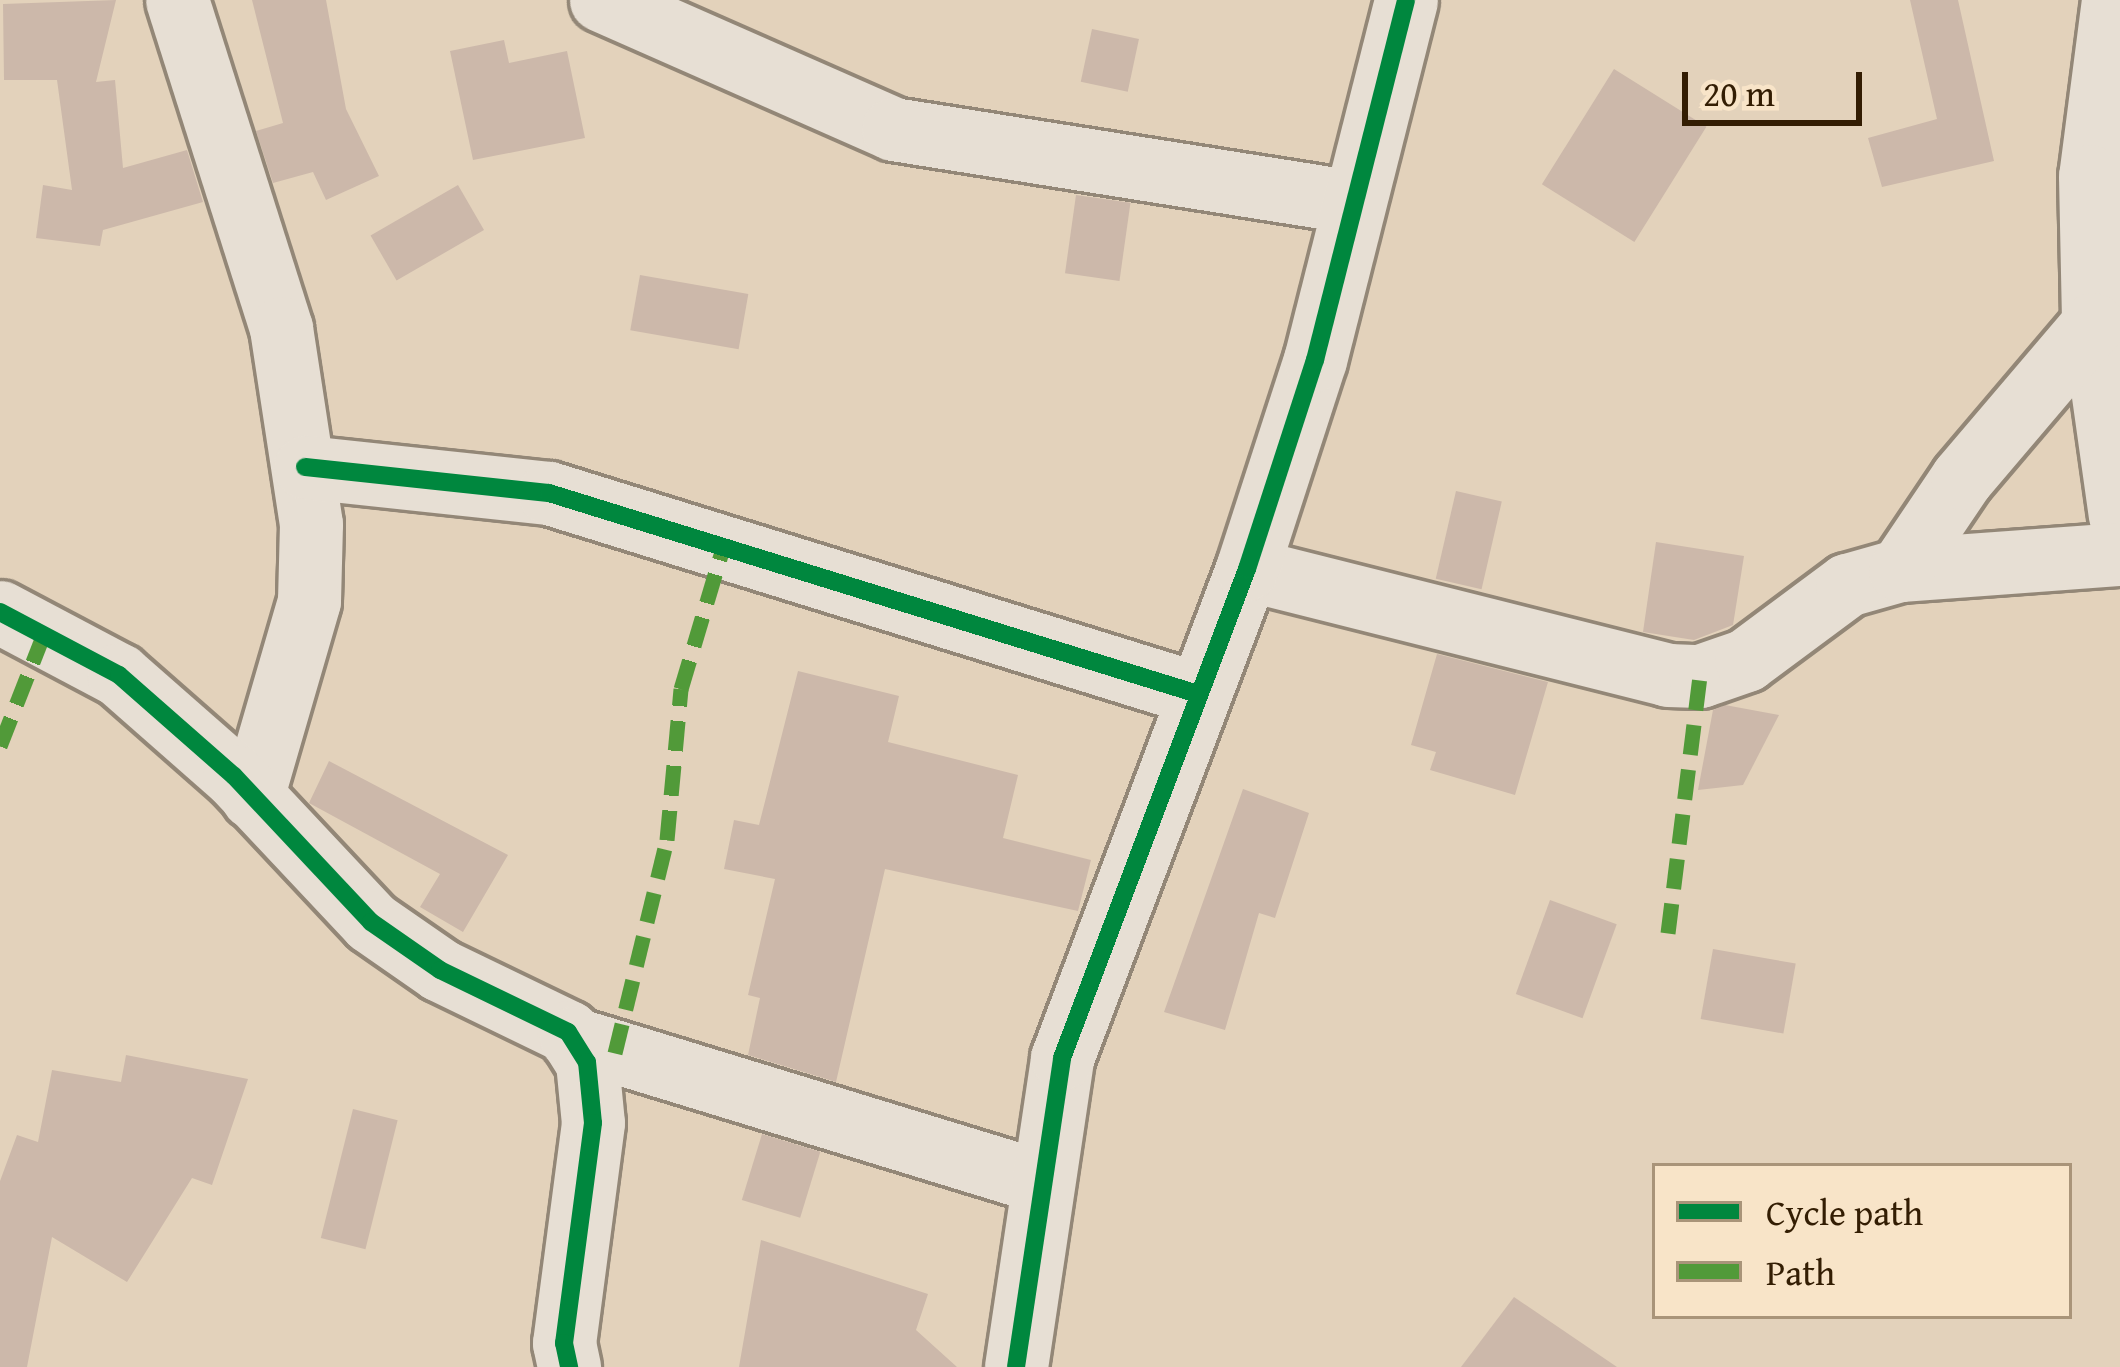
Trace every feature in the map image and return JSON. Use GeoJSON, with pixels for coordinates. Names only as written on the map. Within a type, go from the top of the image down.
{"type":"FeatureCollection","features":[{"type":"Feature","properties":{"kind":"street"},"geometry":{"type":"LineString","coordinates":[[176,0],[280,328],[305,467],[309,601],[252,797]]}},
{"type":"Feature","properties":{"kind":"street"},"geometry":{"type":"LineString","coordinates":[[602,0],[893,129],[1352,202]]}},
{"type":"Feature","properties":{"kind":"street"},"geometry":{"type":"LineString","coordinates":[[1016,1367],[1061,1058],[1246,569],[1315,360],[1406,0]]}},
{"type":"Feature","properties":{"kind":"street"},"geometry":{"type":"LineString","coordinates":[[2113,0],[2090,176],[2093,324],[2120,514]]}},
{"type":"Feature","properties":{"kind":"street"},"geometry":{"type":"LineString","coordinates":[[1900,570],[1962,478],[2093,324]]}},
{"type":"Feature","properties":{"kind":"street"},"geometry":{"type":"LineString","coordinates":[[305,467],[549,493],[1198,694]]}},
{"type":"Feature","properties":{"kind":"street"},"geometry":{"type":"LineString","coordinates":[[1246,569],[1669,675],[1700,676],[1746,660],[1819,599],[1900,570],[2120,554]]}},
{"type":"Feature","properties":{"kind":"street"},"geometry":{"type":"LineString","coordinates":[[0,612],[119,675],[252,797],[370,922],[440,970],[571,1038],[1040,1182]]}},
{"type":"Feature","properties":{"kind":"street"},"geometry":{"type":"LineString","coordinates":[[569,1367],[564,1342],[593,1123],[586,1063],[571,1038]]}},
{"type":"Feature","properties":{"kind":"building"},"geometry":{"type":"Polygon","coordinates":[[[116,0],[96,82],[115,80],[123,168],[187,150],[203,202],[103,230],[100,246],[36,238],[43,185],[72,190],[57,80],[4,80],[3,4],[116,0]]]}},
{"type":"Feature","properties":{"kind":"building"},"geometry":{"type":"Polygon","coordinates":[[[252,0],[326,0],[346,109],[379,176],[326,200],[313,172],[273,183],[256,131],[283,123],[252,0]]]}},
{"type":"Feature","properties":{"kind":"building"},"geometry":{"type":"Polygon","coordinates":[[[1910,0],[1958,0],[1994,161],[1882,187],[1868,138],[1937,119],[1910,0]]]}},
{"type":"Feature","properties":{"kind":"building"},"geometry":{"type":"Polygon","coordinates":[[[1092,29],[1139,39],[1128,92],[1081,82],[1092,29]]]}},
{"type":"Feature","properties":{"kind":"building"},"geometry":{"type":"Polygon","coordinates":[[[504,40],[509,63],[567,51],[585,138],[473,160],[450,51],[504,40]]]}},
{"type":"Feature","properties":{"kind":"building"},"geometry":{"type":"Polygon","coordinates":[[[1614,69],[1706,127],[1634,242],[1542,184],[1614,69]]]}},
{"type":"Feature","properties":{"kind":"building"},"geometry":{"type":"Polygon","coordinates":[[[458,185],[484,230],[397,281],[371,236],[458,185]]]}},
{"type":"Feature","properties":{"kind":"building"},"geometry":{"type":"Polygon","coordinates":[[[1076,195],[1130,203],[1119,281],[1065,273],[1076,195]]]}},
{"type":"Feature","properties":{"kind":"building"},"geometry":{"type":"Polygon","coordinates":[[[640,275],[748,294],[739,349],[630,330],[640,275]]]}},
{"type":"Feature","properties":{"kind":"building"},"geometry":{"type":"Polygon","coordinates":[[[1456,491],[1502,502],[1482,589],[1436,579],[1456,491]]]}},
{"type":"Feature","properties":{"kind":"building"},"geometry":{"type":"Polygon","coordinates":[[[1656,542],[1744,556],[1733,625],[1694,640],[1643,632],[1656,542]]]}},
{"type":"Feature","properties":{"kind":"building"},"geometry":{"type":"Polygon","coordinates":[[[1437,654],[1548,682],[1515,795],[1430,770],[1436,752],[1411,745],[1437,654]]]}},
{"type":"Feature","properties":{"kind":"building"},"geometry":{"type":"Polygon","coordinates":[[[798,671],[899,696],[888,742],[1018,775],[1003,838],[1091,860],[1078,911],[885,869],[836,1082],[748,1055],[760,998],[748,995],[775,879],[724,869],[734,820],[759,825],[798,671]]]}},
{"type":"Feature","properties":{"kind":"building"},"geometry":{"type":"Polygon","coordinates":[[[1725,705],[1779,715],[1743,785],[1698,790],[1713,710],[1725,705]]]}},
{"type":"Feature","properties":{"kind":"building"},"geometry":{"type":"Polygon","coordinates":[[[329,761],[508,855],[463,932],[420,907],[440,874],[309,803],[329,761]]]}},
{"type":"Feature","properties":{"kind":"building"},"geometry":{"type":"Polygon","coordinates":[[[1243,789],[1309,813],[1275,918],[1259,913],[1225,1030],[1164,1012],[1243,789]]]}},
{"type":"Feature","properties":{"kind":"building"},"geometry":{"type":"Polygon","coordinates":[[[1550,900],[1617,924],[1583,1018],[1516,994],[1550,900]]]}},
{"type":"Feature","properties":{"kind":"building"},"geometry":{"type":"Polygon","coordinates":[[[1713,949],[1796,964],[1783,1034],[1701,1019],[1713,949]]]}},
{"type":"Feature","properties":{"kind":"building"},"geometry":{"type":"Polygon","coordinates":[[[126,1055],[248,1079],[212,1185],[192,1178],[127,1282],[52,1237],[27,1367],[0,1367],[0,1181],[17,1135],[38,1142],[52,1070],[121,1082],[126,1055]]]}},
{"type":"Feature","properties":{"kind":"building"},"geometry":{"type":"Polygon","coordinates":[[[353,1109],[398,1120],[365,1249],[321,1238],[353,1109]]]}},
{"type":"Feature","properties":{"kind":"building"},"geometry":{"type":"Polygon","coordinates":[[[762,1134],[820,1152],[800,1218],[742,1200],[762,1134]]]}},
{"type":"Feature","properties":{"kind":"building"},"geometry":{"type":"Polygon","coordinates":[[[761,1240],[928,1294],[916,1330],[957,1367],[739,1367],[761,1240]]]}},
{"type":"Feature","properties":{"kind":"building"},"geometry":{"type":"Polygon","coordinates":[[[1514,1297],[1617,1367],[1461,1367],[1514,1297]]]}},
{"type":"Feature","properties":{"kind":"marked path"},"geometry":{"type":"LineString","coordinates":[[615,1053],[667,840],[681,689],[724,545]]}},
{"type":"Feature","properties":{"kind":"marked path"},"geometry":{"type":"LineString","coordinates":[[0,746],[45,631]]}},
{"type":"Feature","properties":{"kind":"marked path"},"geometry":{"type":"LineString","coordinates":[[1668,933],[1700,676]]}},
{"type":"Feature","properties":{"kind":"cycle path"},"geometry":{"type":"LineString","coordinates":[[1016,1367],[1062,1058],[1247,569],[1315,360],[1406,0]]}},
{"type":"Feature","properties":{"kind":"cycle path"},"geometry":{"type":"LineString","coordinates":[[305,467],[549,493],[1198,694]]}},
{"type":"Feature","properties":{"kind":"cycle path"},"geometry":{"type":"LineString","coordinates":[[0,612],[119,675],[234,776],[371,922],[440,970],[568,1032],[587,1062],[593,1123],[564,1343],[569,1367]]}}]}
